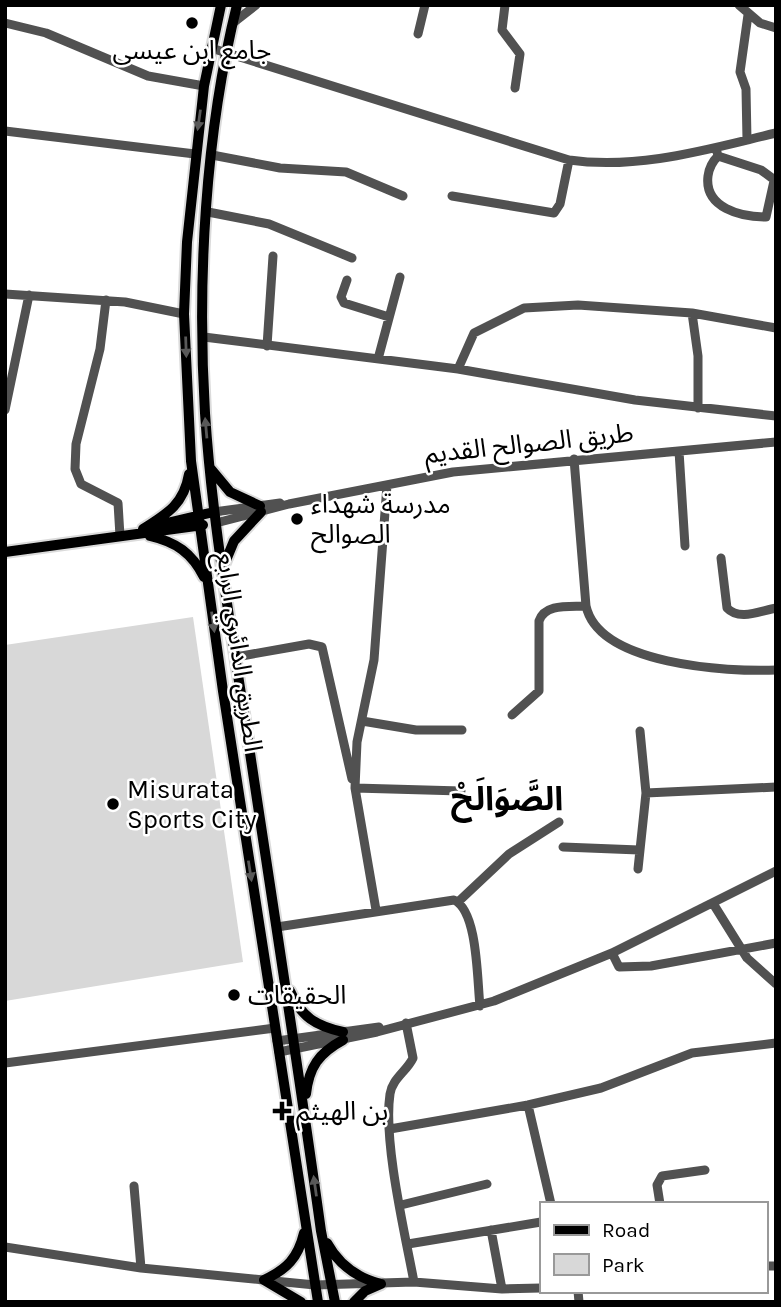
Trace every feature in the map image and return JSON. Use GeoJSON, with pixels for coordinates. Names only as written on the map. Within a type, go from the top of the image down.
{"type":"FeatureCollection","features":[{"type":"Feature","properties":{"kind":"main road","name":"الطريق الدائري الرابع"},"geometry":{"type":"LineString","coordinates":[[221,5],[204,86],[195,154],[184,314],[191,461],[207,584],[318,1302]]}},
{"type":"Feature","properties":{"kind":"main road","name":"الطريق الدائري الرابع"},"geometry":{"type":"LineString","coordinates":[[237,5],[212,155],[208,212],[204,337],[210,468],[222,571],[286,983],[321,1231],[335,1302]]}},
{"type":"Feature","properties":{"kind":"main road"},"geometry":{"type":"LineString","coordinates":[[140,533],[167,514],[181,499],[191,461]]}},
{"type":"Feature","properties":{"kind":"main road"},"geometry":{"type":"LineString","coordinates":[[210,468],[230,492],[260,509],[234,541],[222,571]]}},
{"type":"Feature","properties":{"kind":"main road","name":"طريق الصوالح القديم"},"geometry":{"type":"LineString","coordinates":[[5,552],[140,533],[215,518]]}},
{"type":"Feature","properties":{"kind":"main road"},"geometry":{"type":"LineString","coordinates":[[140,533],[164,540],[190,554],[207,584]]}},
{"type":"Feature","properties":{"kind":"main road"},"geometry":{"type":"LineString","coordinates":[[286,983],[304,1015],[343,1036],[319,1056],[312,1067],[305,1098],[306,1122]]}},
{"type":"Feature","properties":{"kind":"main road"},"geometry":{"type":"LineString","coordinates":[[264,1280],[280,1273],[293,1260],[301,1247],[305,1227]]}},
{"type":"Feature","properties":{"kind":"main road"},"geometry":{"type":"LineString","coordinates":[[321,1231],[341,1263],[359,1276],[381,1284]]}},
{"type":"Feature","properties":{"kind":"main road"},"geometry":{"type":"LineString","coordinates":[[264,1280],[301,1302]]}},
{"type":"Feature","properties":{"kind":"main road"},"geometry":{"type":"LineString","coordinates":[[354,1302],[365,1291],[381,1284]]}},
{"type":"Feature","properties":{"kind":"street"},"geometry":{"type":"LineString","coordinates":[[233,23],[256,5]]}},
{"type":"Feature","properties":{"kind":"street"},"geometry":{"type":"LineString","coordinates":[[418,34],[425,5]]}},
{"type":"Feature","properties":{"kind":"street"},"geometry":{"type":"LineString","coordinates":[[505,5],[502,30],[520,54],[515,88]]}},
{"type":"Feature","properties":{"kind":"street"},"geometry":{"type":"LineString","coordinates":[[739,5],[748,15],[776,28]]}},
{"type":"Feature","properties":{"kind":"street"},"geometry":{"type":"LineString","coordinates":[[747,140],[746,89],[740,72],[748,15]]}},
{"type":"Feature","properties":{"kind":"street"},"geometry":{"type":"LineString","coordinates":[[5,23],[46,33],[148,76],[204,86]]}},
{"type":"Feature","properties":{"kind":"street"},"geometry":{"type":"LineString","coordinates":[[211,48],[569,160],[616,164],[717,152],[747,140],[776,133]]}},
{"type":"Feature","properties":{"kind":"street"},"geometry":{"type":"LineString","coordinates":[[5,131],[195,154]]}},
{"type":"Feature","properties":{"kind":"street"},"geometry":{"type":"LineString","coordinates":[[717,152],[761,170],[775,181],[766,217],[753,216],[721,206],[711,197],[708,173],[717,152]]}},
{"type":"Feature","properties":{"kind":"street"},"geometry":{"type":"LineString","coordinates":[[212,155],[280,168],[338,170],[403,196]]}},
{"type":"Feature","properties":{"kind":"street"},"geometry":{"type":"LineString","coordinates":[[452,196],[555,213],[560,204],[569,160]]}},
{"type":"Feature","properties":{"kind":"street"},"geometry":{"type":"LineString","coordinates":[[208,212],[269,224],[352,258]]}},
{"type":"Feature","properties":{"kind":"street"},"geometry":{"type":"LineString","coordinates":[[267,345],[273,256]]}},
{"type":"Feature","properties":{"kind":"street"},"geometry":{"type":"LineString","coordinates":[[378,359],[400,277]]}},
{"type":"Feature","properties":{"kind":"street"},"geometry":{"type":"LineString","coordinates":[[346,280],[341,297],[344,303],[388,317]]}},
{"type":"Feature","properties":{"kind":"street"},"geometry":{"type":"LineString","coordinates":[[5,295],[106,300],[184,314]]}},
{"type":"Feature","properties":{"kind":"street"},"geometry":{"type":"LineString","coordinates":[[5,410],[29,295]]}},
{"type":"Feature","properties":{"kind":"street"},"geometry":{"type":"LineString","coordinates":[[106,300],[98,359],[76,444],[75,470],[81,484],[118,503],[120,536]]}},
{"type":"Feature","properties":{"kind":"street"},"geometry":{"type":"LineString","coordinates":[[458,369],[474,333],[524,307],[578,305],[692,313],[776,328]]}},
{"type":"Feature","properties":{"kind":"street"},"geometry":{"type":"LineString","coordinates":[[692,313],[698,356],[698,408]]}},
{"type":"Feature","properties":{"kind":"street"},"geometry":{"type":"LineString","coordinates":[[204,337],[458,369],[698,408],[776,416]]}},
{"type":"Feature","properties":{"kind":"street","name":"طريق الصوالح القديم"},"geometry":{"type":"LineString","coordinates":[[215,518],[453,472],[776,442]]}},
{"type":"Feature","properties":{"kind":"street"},"geometry":{"type":"LineString","coordinates":[[679,451],[685,546]]}},
{"type":"Feature","properties":{"kind":"street"},"geometry":{"type":"LineString","coordinates":[[574,459],[586,606],[591,621],[599,630],[635,650],[691,666],[776,670]]}},
{"type":"Feature","properties":{"kind":"street"},"geometry":{"type":"LineString","coordinates":[[355,788],[362,722],[374,660],[387,485]]}},
{"type":"Feature","properties":{"kind":"street"},"geometry":{"type":"LineString","coordinates":[[721,558],[727,608],[731,613],[740,616],[776,608]]}},
{"type":"Feature","properties":{"kind":"street"},"geometry":{"type":"LineString","coordinates":[[512,715],[539,691],[539,621],[542,613],[548,609],[586,606]]}},
{"type":"Feature","properties":{"kind":"street"},"geometry":{"type":"LineString","coordinates":[[236,657],[309,644],[322,647],[355,788],[376,909]]}},
{"type":"Feature","properties":{"kind":"street"},"geometry":{"type":"LineString","coordinates":[[362,722],[416,730],[462,730]]}},
{"type":"Feature","properties":{"kind":"street"},"geometry":{"type":"LineString","coordinates":[[638,869],[646,793],[640,731]]}},
{"type":"Feature","properties":{"kind":"street"},"geometry":{"type":"LineString","coordinates":[[646,793],[776,787]]}},
{"type":"Feature","properties":{"kind":"street"},"geometry":{"type":"LineString","coordinates":[[355,788],[461,791]]}},
{"type":"Feature","properties":{"kind":"street"},"geometry":{"type":"LineString","coordinates":[[458,902],[509,854],[559,822]]}},
{"type":"Feature","properties":{"kind":"street"},"geometry":{"type":"LineString","coordinates":[[563,848],[639,850]]}},
{"type":"Feature","properties":{"kind":"street"},"geometry":{"type":"LineString","coordinates":[[278,1046],[343,1036],[480,1006],[612,953],[714,905],[776,871]]}},
{"type":"Feature","properties":{"kind":"street"},"geometry":{"type":"LineString","coordinates":[[277,927],[446,899],[458,902],[470,918],[480,1006]]}},
{"type":"Feature","properties":{"kind":"street"},"geometry":{"type":"LineString","coordinates":[[714,905],[741,951],[755,968],[776,984]]}},
{"type":"Feature","properties":{"kind":"street"},"geometry":{"type":"LineString","coordinates":[[612,953],[619,967],[651,965],[776,943]]}},
{"type":"Feature","properties":{"kind":"street"},"geometry":{"type":"LineString","coordinates":[[406,1023],[413,1058],[392,1088],[390,1129],[414,1282]]}},
{"type":"Feature","properties":{"kind":"street"},"geometry":{"type":"LineString","coordinates":[[5,1063],[275,1028]]}},
{"type":"Feature","properties":{"kind":"street"},"geometry":{"type":"LineString","coordinates":[[390,1129],[528,1105],[601,1088],[692,1053],[776,1043]]}},
{"type":"Feature","properties":{"kind":"street"},"geometry":{"type":"LineString","coordinates":[[528,1105],[551,1202]]}},
{"type":"Feature","properties":{"kind":"street"},"geometry":{"type":"LineString","coordinates":[[660,1202],[657,1185],[662,1176],[705,1170]]}},
{"type":"Feature","properties":{"kind":"street"},"geometry":{"type":"LineString","coordinates":[[401,1205],[487,1185]]}},
{"type":"Feature","properties":{"kind":"street"},"geometry":{"type":"LineString","coordinates":[[134,1186],[141,1268]]}},
{"type":"Feature","properties":{"kind":"street"},"geometry":{"type":"LineString","coordinates":[[408,1244],[540,1222]]}},
{"type":"Feature","properties":{"kind":"street"},"geometry":{"type":"LineString","coordinates":[[491,1230],[502,1289]]}},
{"type":"Feature","properties":{"kind":"street"},"geometry":{"type":"LineString","coordinates":[[5,1247],[141,1268],[315,1285],[414,1282],[502,1289],[540,1288]]}},
{"type":"Feature","properties":{"kind":"green space","name":"Misurata Sports City"},"geometry":{"type":"Polygon","coordinates":[[[193,617],[243,962],[5,1001],[5,645],[193,617]]]}},
{"type":"Feature","properties":{"kind":"place","name":"جامع ابن عيسى"},"geometry":{"type":"Point","coordinates":[192,23]}},
{"type":"Feature","properties":{"kind":"place","name":"مدرسة شهداء الصوالح"},"geometry":{"type":"Point","coordinates":[297,519]}},
{"type":"Feature","properties":{"kind":"place","name":"Misurata Sports City"},"geometry":{"type":"Point","coordinates":[113,804]}},
{"type":"Feature","properties":{"kind":"place","name":"الحقيقات"},"geometry":{"type":"Point","coordinates":[234,995]}},
{"type":"Feature","properties":{"kind":"place","name":"بن الهيثم"},"geometry":{"type":"Point","coordinates":[282,1111]}},
{"type":"Feature","properties":{"kind":"district","name":"الصَّوَالَحْ"},"geometry":{"type":"Point","coordinates":[507,798]}}]}
